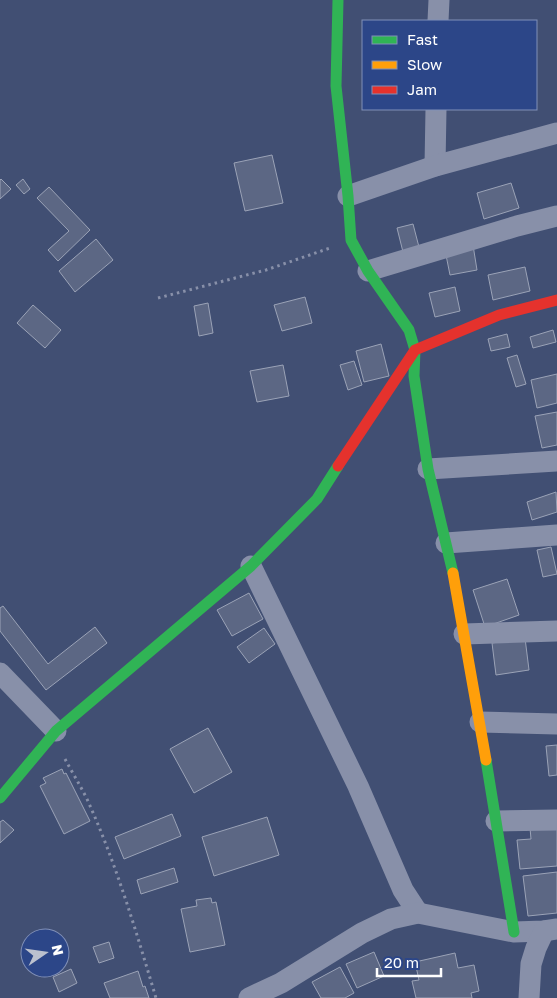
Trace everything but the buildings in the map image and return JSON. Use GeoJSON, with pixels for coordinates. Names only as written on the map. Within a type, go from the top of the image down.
{"type":"FeatureCollection","features":[{"type":"Feature","properties":{"kind":"street"},"geometry":{"type":"LineString","coordinates":[[338,0],[336,86],[352,240],[368,271],[409,330],[416,350],[414,376],[428,469],[456,588],[514,932]]}},
{"type":"Feature","properties":{"kind":"street"},"geometry":{"type":"LineString","coordinates":[[438,20],[439,0]]}},
{"type":"Feature","properties":{"kind":"street"},"geometry":{"type":"LineString","coordinates":[[434,166],[436,110]]}},
{"type":"Feature","properties":{"kind":"street"},"geometry":{"type":"LineString","coordinates":[[348,196],[434,166],[557,133]]}},
{"type":"Feature","properties":{"kind":"street"},"geometry":{"type":"LineString","coordinates":[[368,271],[517,226],[557,216]]}},
{"type":"Feature","properties":{"kind":"street"},"geometry":{"type":"LineString","coordinates":[[0,798],[54,733],[251,566],[317,499],[354,439],[416,350],[499,315],[557,300]]}},
{"type":"Feature","properties":{"kind":"street"},"geometry":{"type":"LineString","coordinates":[[428,469],[557,461]]}},
{"type":"Feature","properties":{"kind":"street"},"geometry":{"type":"LineString","coordinates":[[446,543],[557,535]]}},
{"type":"Feature","properties":{"kind":"street"},"geometry":{"type":"LineString","coordinates":[[251,566],[358,786],[403,890],[418,913]]}},
{"type":"Feature","properties":{"kind":"street"},"geometry":{"type":"LineString","coordinates":[[464,634],[557,632]]}},
{"type":"Feature","properties":{"kind":"street"},"geometry":{"type":"LineString","coordinates":[[0,673],[54,733]]}},
{"type":"Feature","properties":{"kind":"street"},"geometry":{"type":"LineString","coordinates":[[480,722],[557,724]]}},
{"type":"Feature","properties":{"kind":"street"},"geometry":{"type":"LineString","coordinates":[[496,821],[557,820]]}},
{"type":"Feature","properties":{"kind":"street"},"geometry":{"type":"LineString","coordinates":[[249,998],[281,984],[362,933],[391,919],[418,913],[514,932],[551,930]]}},
{"type":"Feature","properties":{"kind":"street"},"geometry":{"type":"LineString","coordinates":[[529,998],[531,964],[536,948],[551,930]]}},
{"type":"Feature","properties":{"kind":"path"},"geometry":{"type":"LineString","coordinates":[[158,298],[266,270],[352,240]]}},
{"type":"Feature","properties":{"kind":"path"},"geometry":{"type":"LineString","coordinates":[[54,733],[86,798],[110,856],[156,998]]}},
{"type":"Feature","properties":{"kind":"traffic: fast"},"geometry":{"type":"LineString","coordinates":[[338,0],[336,86],[351,240],[368,271],[409,330],[415,350],[414,376],[428,469],[453,573]]}},
{"type":"Feature","properties":{"kind":"traffic: fast"},"geometry":{"type":"LineString","coordinates":[[0,798],[56,731],[251,566],[317,499],[338,466]]}},
{"type":"Feature","properties":{"kind":"traffic: fast"},"geometry":{"type":"LineString","coordinates":[[486,760],[514,932]]}},
{"type":"Feature","properties":{"kind":"traffic: slow"},"geometry":{"type":"LineString","coordinates":[[453,573],[486,760]]}},
{"type":"Feature","properties":{"kind":"traffic: jam"},"geometry":{"type":"LineString","coordinates":[[338,466],[415,350],[499,315],[557,300]]}}]}
